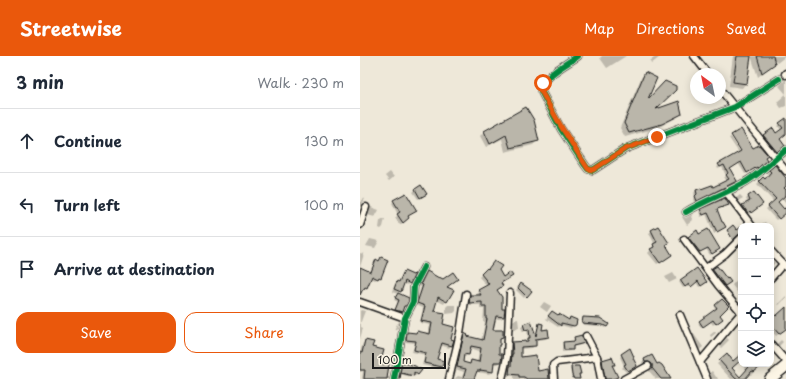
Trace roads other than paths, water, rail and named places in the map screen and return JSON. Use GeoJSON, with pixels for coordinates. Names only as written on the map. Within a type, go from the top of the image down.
{"type":"FeatureCollection","features":[{"type":"Feature","properties":{"kind":"highway"},"geometry":{"type":"LineString","coordinates":[[770,379],[786,366]]}},
{"type":"Feature","properties":{"kind":"street"},"geometry":{"type":"LineString","coordinates":[[578,56],[549,76],[543,83],[541,91],[588,169],[593,170],[625,149],[735,107],[779,79]]}},
{"type":"Feature","properties":{"kind":"street"},"geometry":{"type":"LineString","coordinates":[[694,56],[703,68]]}},
{"type":"Feature","properties":{"kind":"street"},"geometry":{"type":"LineString","coordinates":[[726,96],[786,170]]}},
{"type":"Feature","properties":{"kind":"street"},"geometry":{"type":"LineString","coordinates":[[686,212],[699,204],[726,192],[759,173],[786,150]]}},
{"type":"Feature","properties":{"kind":"street"},"geometry":{"type":"LineString","coordinates":[[726,192],[750,223]]}},
{"type":"Feature","properties":{"kind":"street"},"geometry":{"type":"LineString","coordinates":[[360,225],[366,207]]}},
{"type":"Feature","properties":{"kind":"street"},"geometry":{"type":"LineString","coordinates":[[684,240],[738,309]]}},
{"type":"Feature","properties":{"kind":"street"},"geometry":{"type":"LineString","coordinates":[[706,268],[725,254],[738,241]]}},
{"type":"Feature","properties":{"kind":"street"},"geometry":{"type":"LineString","coordinates":[[774,254],[784,266],[774,275]]}},
{"type":"Feature","properties":{"kind":"street"},"geometry":{"type":"LineString","coordinates":[[394,379],[405,318],[413,302],[414,286],[424,267]]}},
{"type":"Feature","properties":{"kind":"street"},"geometry":{"type":"LineString","coordinates":[[502,379],[506,357],[510,293]]}},
{"type":"Feature","properties":{"kind":"street"},"geometry":{"type":"LineString","coordinates":[[449,379],[460,333],[466,294]]}},
{"type":"Feature","properties":{"kind":"street"},"geometry":{"type":"LineString","coordinates":[[360,302],[405,318]]}},
{"type":"Feature","properties":{"kind":"street"},"geometry":{"type":"LineString","coordinates":[[680,315],[707,379]]}},
{"type":"Feature","properties":{"kind":"street"},"geometry":{"type":"LineString","coordinates":[[700,362],[738,316]]}},
{"type":"Feature","properties":{"kind":"street"},"geometry":{"type":"LineString","coordinates":[[586,336],[597,358],[601,379]]}},
{"type":"Feature","properties":{"kind":"street"},"geometry":{"type":"LineString","coordinates":[[774,347],[786,360]]}},
{"type":"Feature","properties":{"kind":"street"},"geometry":{"type":"LineString","coordinates":[[554,379],[553,364],[557,362],[597,358]]}},
{"type":"Feature","properties":{"kind":"street"},"geometry":{"type":"LineString","coordinates":[[624,379],[648,366]]}}]}
